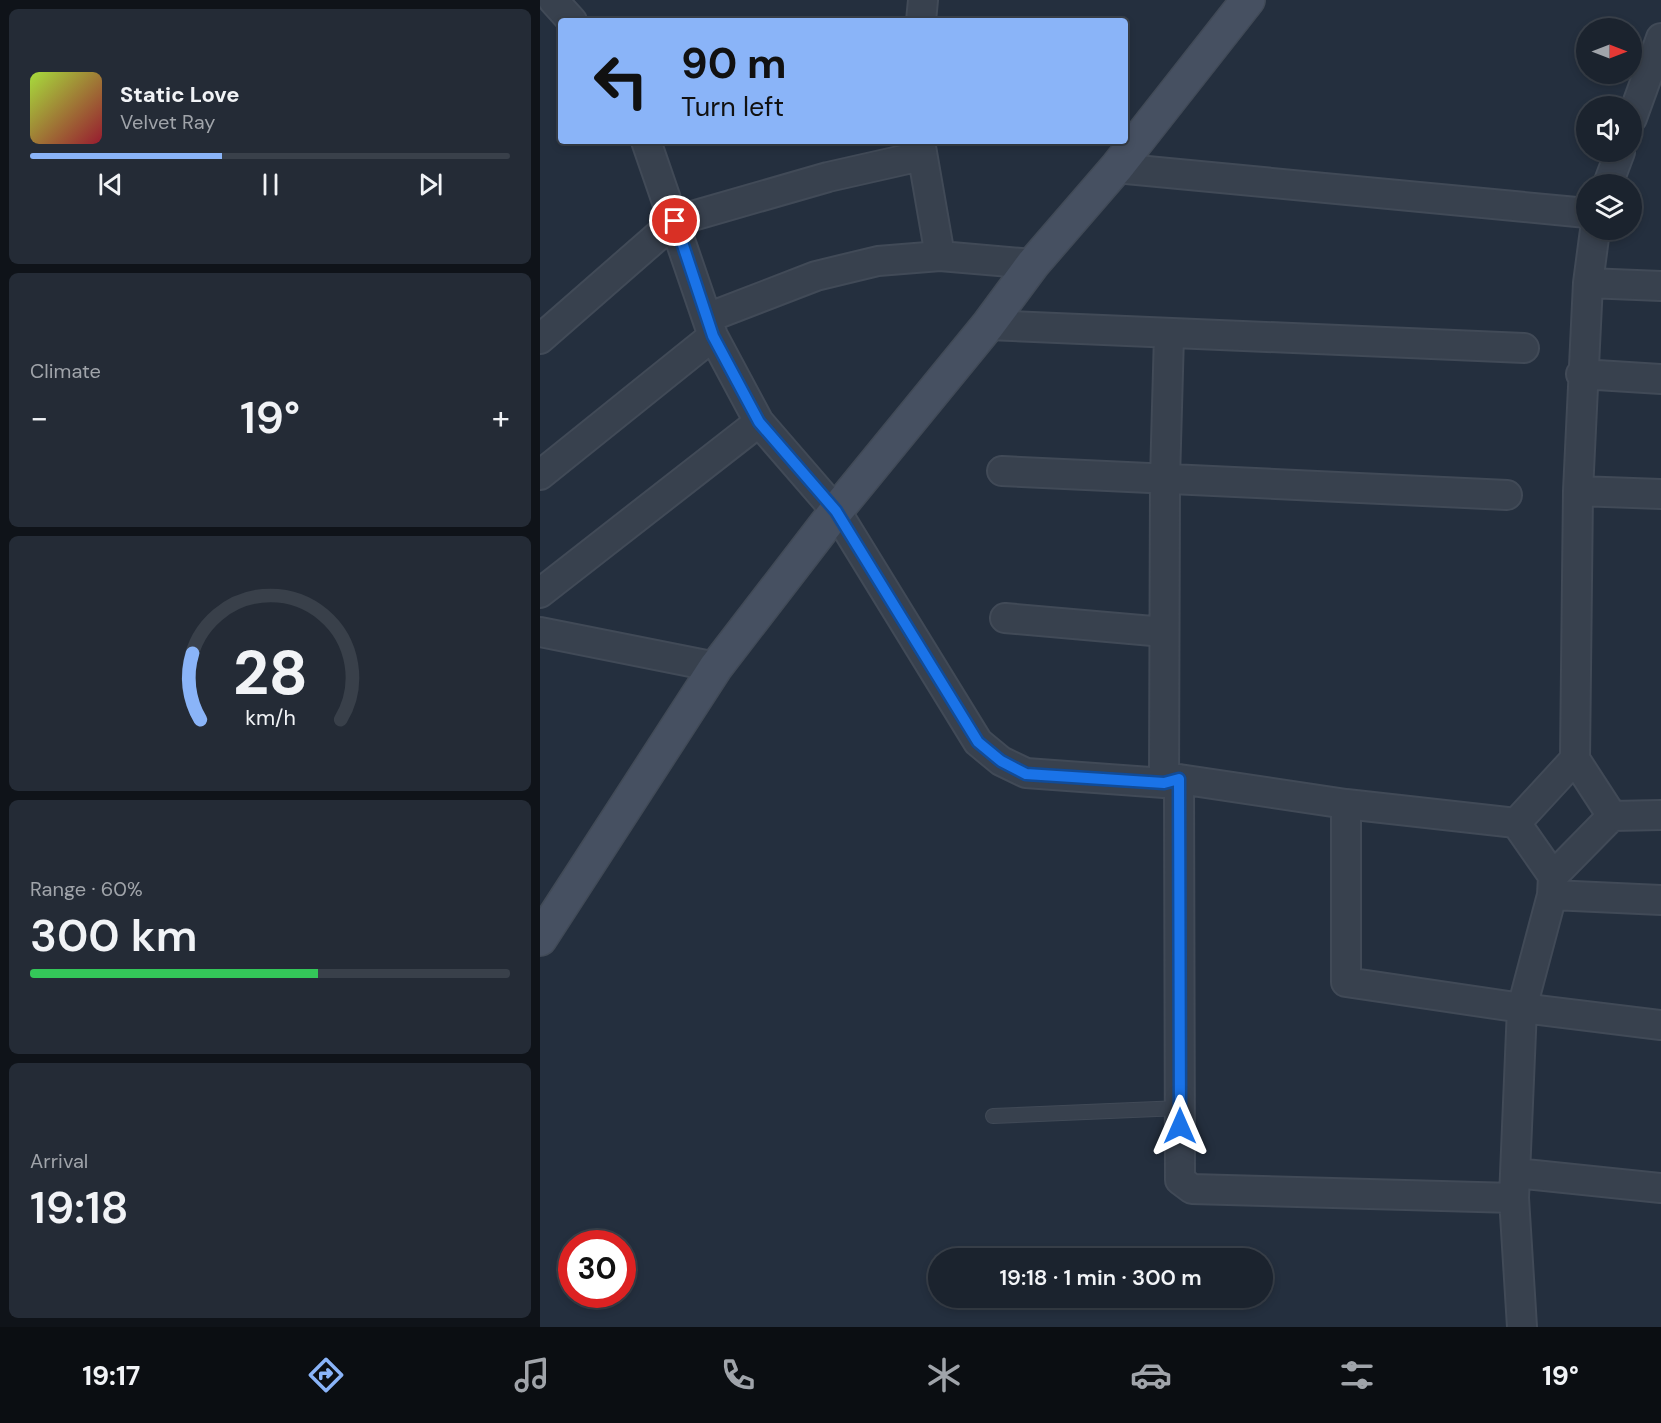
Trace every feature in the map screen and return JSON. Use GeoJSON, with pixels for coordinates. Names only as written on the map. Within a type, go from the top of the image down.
{"type":"FeatureCollection","features":[{"type":"Feature","properties":{"kind":"street"},"geometry":{"type":"LineString","coordinates":[[552,0],[569,18]]}},
{"type":"Feature","properties":{"kind":"street"},"geometry":{"type":"LineString","coordinates":[[921,18],[923,0]]}},
{"type":"Feature","properties":{"kind":"street"},"geometry":{"type":"LineString","coordinates":[[540,939],[716,667],[836,511],[988,325],[1033,264],[1116,168],[1248,0]]}},
{"type":"Feature","properties":{"kind":"street"},"geometry":{"type":"LineString","coordinates":[[1640,96],[1661,38]]}},
{"type":"Feature","properties":{"kind":"street"},"geometry":{"type":"LineString","coordinates":[[647,144],[710,327],[759,422],[836,511],[978,742],[1001,761],[1026,774],[1171,781],[1516,823]]}},
{"type":"Feature","properties":{"kind":"street"},"geometry":{"type":"LineString","coordinates":[[540,339],[675,221],[921,149],[940,256]]}},
{"type":"Feature","properties":{"kind":"street"},"geometry":{"type":"LineString","coordinates":[[1116,168],[1576,212]]}},
{"type":"Feature","properties":{"kind":"street"},"geometry":{"type":"LineString","coordinates":[[1594,240],[1581,374],[1575,759],[1612,816]]}},
{"type":"Feature","properties":{"kind":"street"},"geometry":{"type":"LineString","coordinates":[[540,475],[710,327],[816,276],[878,261],[940,256],[1033,264]]}},
{"type":"Feature","properties":{"kind":"street"},"geometry":{"type":"LineString","coordinates":[[1588,283],[1661,286]]}},
{"type":"Feature","properties":{"kind":"street"},"geometry":{"type":"LineString","coordinates":[[988,325],[1169,335],[1524,348]]}},
{"type":"Feature","properties":{"kind":"street"},"geometry":{"type":"LineString","coordinates":[[1169,335],[1164,632],[1171,781],[1180,1180],[1192,1189],[1515,1185],[1661,1188]]}},
{"type":"Feature","properties":{"kind":"street"},"geometry":{"type":"LineString","coordinates":[[1581,374],[1661,379]]}},
{"type":"Feature","properties":{"kind":"street"},"geometry":{"type":"LineString","coordinates":[[540,593],[759,422]]}},
{"type":"Feature","properties":{"kind":"street"},"geometry":{"type":"LineString","coordinates":[[1002,471],[1507,495]]}},
{"type":"Feature","properties":{"kind":"street"},"geometry":{"type":"LineString","coordinates":[[1578,491],[1661,494]]}},
{"type":"Feature","properties":{"kind":"street"},"geometry":{"type":"LineString","coordinates":[[1005,618],[1164,632]]}},
{"type":"Feature","properties":{"kind":"street"},"geometry":{"type":"LineString","coordinates":[[540,632],[716,667]]}},
{"type":"Feature","properties":{"kind":"street"},"geometry":{"type":"LineString","coordinates":[[1516,823],[1575,759]]}},
{"type":"Feature","properties":{"kind":"street"},"geometry":{"type":"LineString","coordinates":[[1346,804],[1346,982],[1522,1008],[1661,1025]]}},
{"type":"Feature","properties":{"kind":"street"},"geometry":{"type":"LineString","coordinates":[[1522,1327],[1515,1185],[1522,1008],[1552,886],[1612,816],[1661,815]]}},
{"type":"Feature","properties":{"kind":"street"},"geometry":{"type":"LineString","coordinates":[[1516,823],[1552,886]]}},
{"type":"Feature","properties":{"kind":"street"},"geometry":{"type":"LineString","coordinates":[[1552,886],[1661,900]]}},
{"type":"Feature","properties":{"kind":"lane"},"geometry":{"type":"LineString","coordinates":[[993,1116],[1180,1108]]}},
{"type":"Feature","properties":{"kind":"route"},"geometry":{"type":"LineString","coordinates":[[675,221],[713,336],[759,422],[836,511],[978,742],[1001,761],[1026,774],[1164,783],[1179,779],[1180,1126]]}}]}
